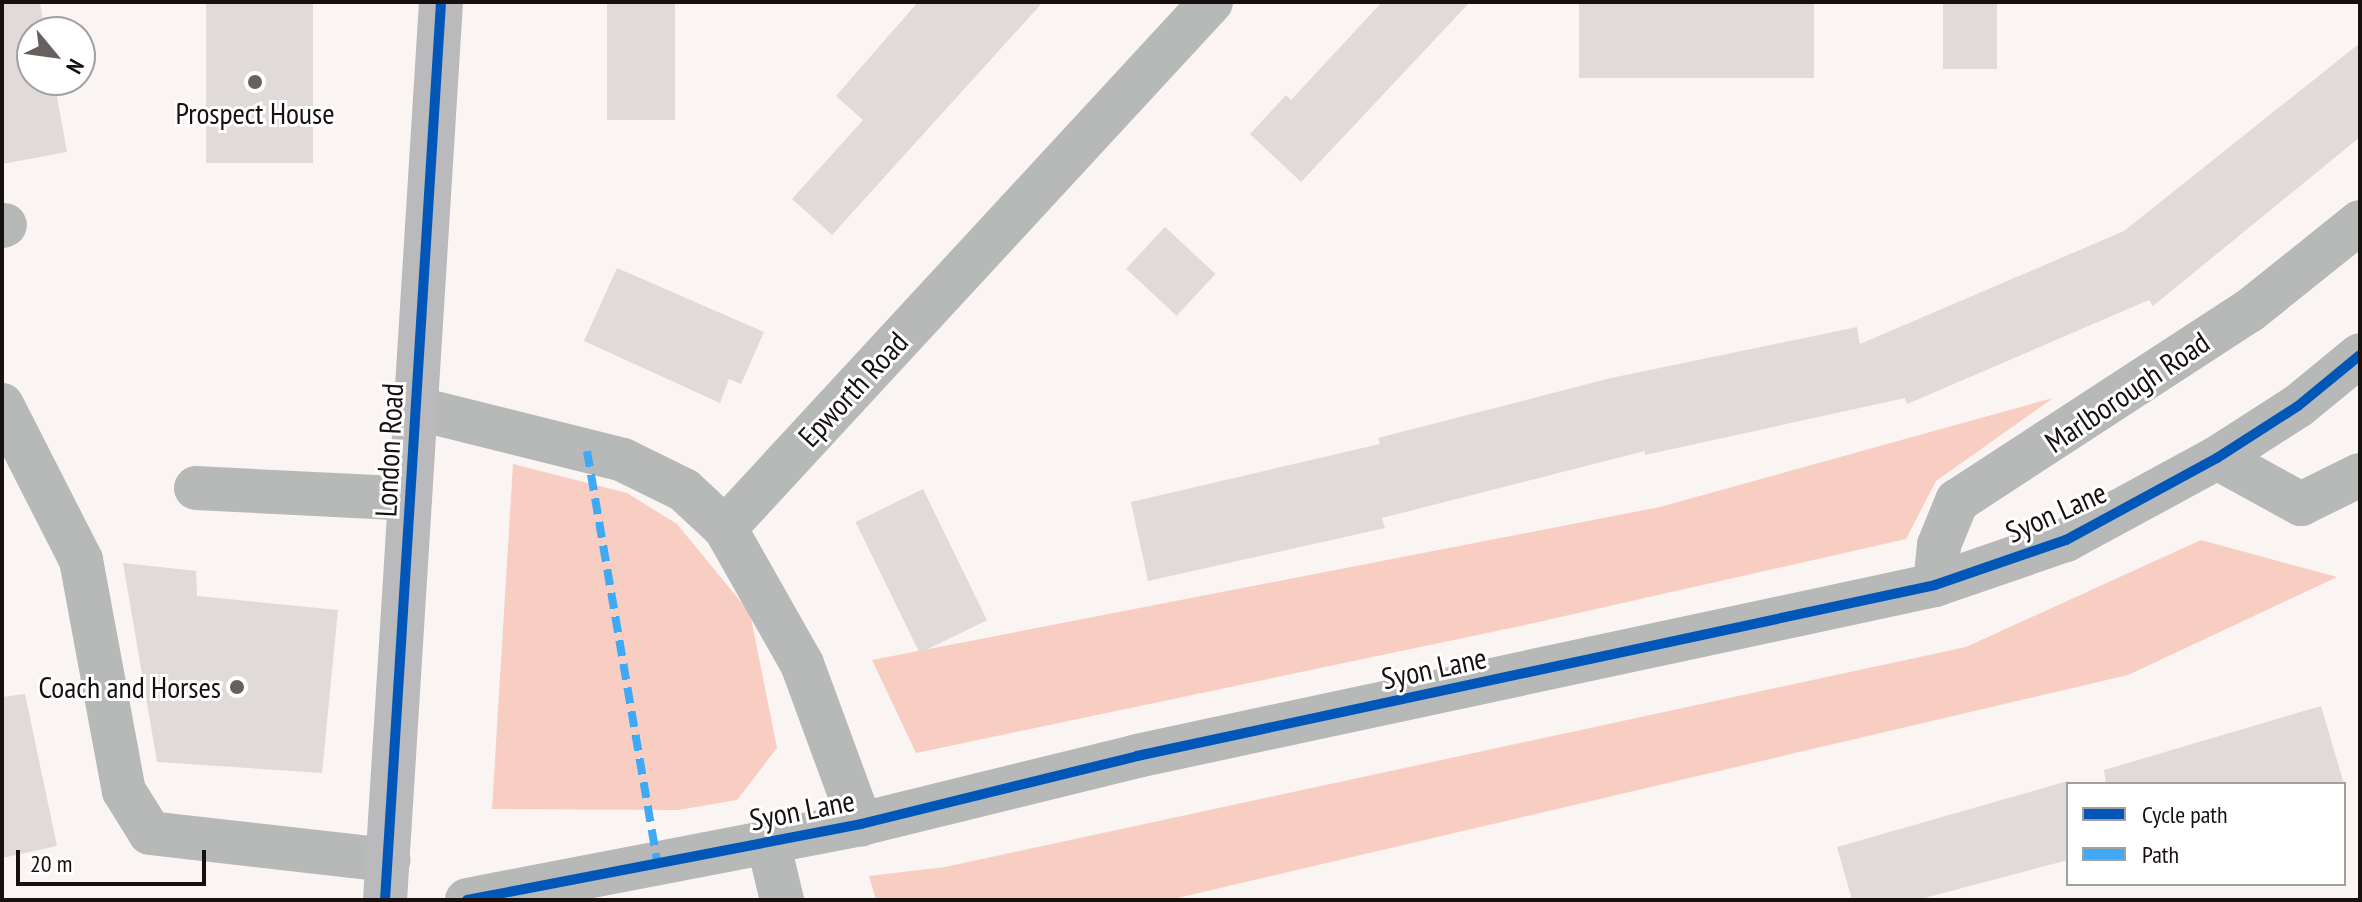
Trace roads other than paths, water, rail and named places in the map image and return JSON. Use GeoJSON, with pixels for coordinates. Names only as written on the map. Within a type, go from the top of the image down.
{"type":"FeatureCollection","features":[{"type":"Feature","properties":{"kind":"main road","name":"London Road"},"geometry":{"type":"LineString","coordinates":[[386,880],[441,2]]}},
{"type":"Feature","properties":{"kind":"street","name":"Epworth Road"},"geometry":{"type":"LineString","coordinates":[[725,528],[1211,2]]}},
{"type":"Feature","properties":{"kind":"street","name":"Marlborough Road"},"geometry":{"type":"LineString","coordinates":[[1935,585],[1939,545],[1957,501],[2249,311],[2360,222]]}},
{"type":"Feature","properties":{"kind":"street","name":"Syon Lane"},"geometry":{"type":"LineString","coordinates":[[467,900],[861,824],[1137,756],[1935,585],[2066,540],[2217,458],[2298,406],[2360,355]]}},
{"type":"Feature","properties":{"kind":"street"},"geometry":{"type":"LineString","coordinates":[[2,405],[81,560],[124,791],[150,833],[386,880]]}},
{"type":"Feature","properties":{"kind":"street"},"geometry":{"type":"LineString","coordinates":[[415,408],[623,460],[684,490],[725,528]]}},
{"type":"Feature","properties":{"kind":"street"},"geometry":{"type":"LineString","coordinates":[[2217,458],[2301,504],[2360,475]]}},
{"type":"Feature","properties":{"kind":"street"},"geometry":{"type":"LineString","coordinates":[[196,488],[410,499]]}},
{"type":"Feature","properties":{"kind":"street","name":"Syon Lane"},"geometry":{"type":"LineString","coordinates":[[725,528],[802,664],[861,824]]}},
{"type":"Feature","properties":{"kind":"street"},"geometry":{"type":"LineString","coordinates":[[768,842],[782,900]]}},
{"type":"Feature","properties":{"kind":"place","name":"Prospect House"},"geometry":{"type":"Point","coordinates":[255,82]}},
{"type":"Feature","properties":{"kind":"place","name":"Coach and Horses"},"geometry":{"type":"Point","coordinates":[237,687]}}]}
